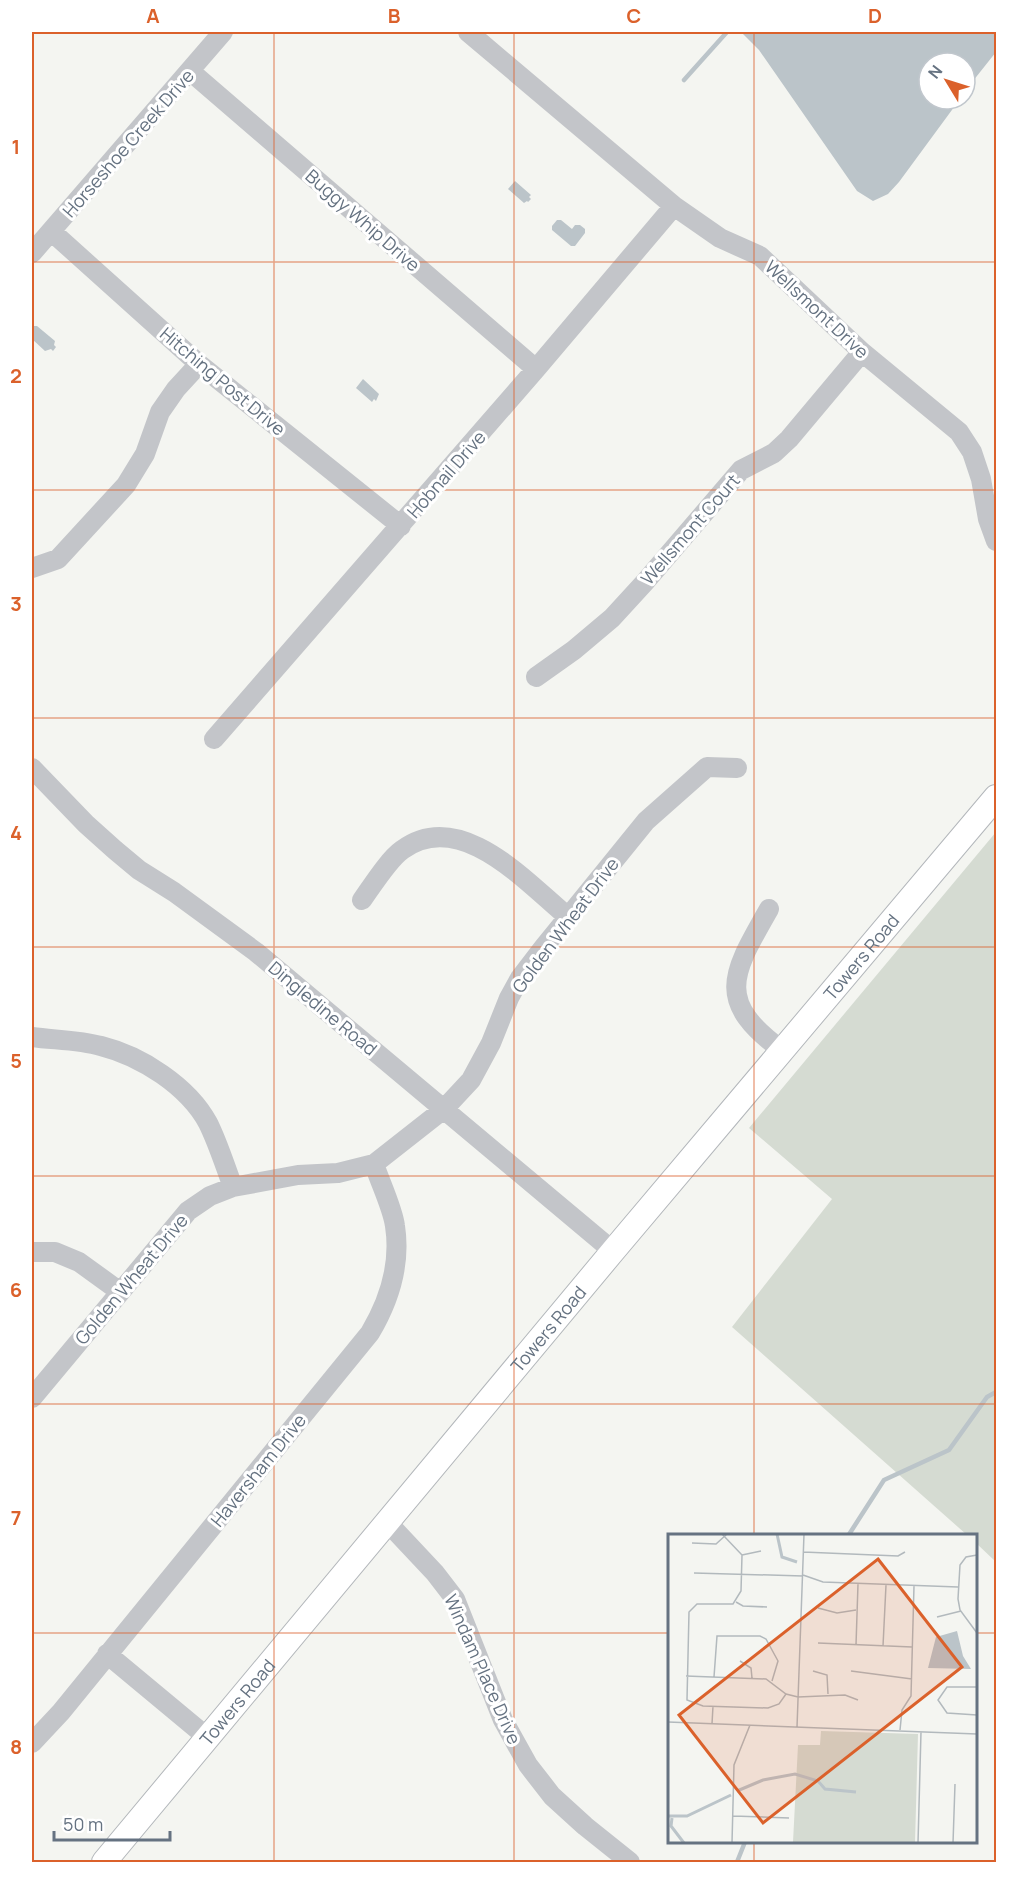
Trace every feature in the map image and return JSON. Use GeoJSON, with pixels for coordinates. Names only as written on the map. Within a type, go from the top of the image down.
{"type":"FeatureCollection","features":[{"type":"Feature","properties":{"kind":"main road","name":"Towers Road"},"geometry":{"type":"LineString","coordinates":[[104,1863],[613,1251],[996,797]]}},
{"type":"Feature","properties":{"kind":"street","name":"Horseshoe Creek Drive"},"geometry":{"type":"LineString","coordinates":[[32,253],[224,32]]}},
{"type":"Feature","properties":{"kind":"street","name":"Wellsmont Drive"},"geometry":{"type":"LineString","coordinates":[[468,32],[674,206],[720,238],[760,256],[862,352],[959,432],[972,452],[981,479],[988,519],[996,541]]}},
{"type":"Feature","properties":{"kind":"street","name":"Buggy Whip Drive"},"geometry":{"type":"LineString","coordinates":[[190,72],[537,369]]}},
{"type":"Feature","properties":{"kind":"street","name":"Hobnail Drive"},"geometry":{"type":"LineString","coordinates":[[214,739],[537,369],[674,206]]}},
{"type":"Feature","properties":{"kind":"street","name":"Hitching Post Drive"},"geometry":{"type":"LineString","coordinates":[[51,231],[199,364],[401,526]]}},
{"type":"Feature","properties":{"kind":"street","name":"Wellsmont Court"},"geometry":{"type":"LineString","coordinates":[[536,677],[612,618],[741,470],[774,453],[789,439],[862,352]]}},
{"type":"Feature","properties":{"kind":"street"},"geometry":{"type":"LineString","coordinates":[[32,568],[58,558],[126,485],[145,454],[160,412],[176,388],[199,364]]}},
{"type":"Feature","properties":{"kind":"street","name":"Golden Wheat Drive"},"geometry":{"type":"LineString","coordinates":[[32,1398],[188,1211],[210,1196],[233,1187],[298,1175],[338,1173],[374,1164],[444,1109],[471,1080],[491,1043],[509,998],[520,978],[567,916],[646,821],[707,767],[737,768]]}},
{"type":"Feature","properties":{"kind":"street","name":"Dingledine Road"},"geometry":{"type":"LineString","coordinates":[[32,768],[86,824],[123,857],[256,952],[613,1251]]}},
{"type":"Feature","properties":{"kind":"street"},"geometry":{"type":"LineString","coordinates":[[362,900],[400,851],[413,843],[427,839],[450,838],[484,849],[567,916]]}},
{"type":"Feature","properties":{"kind":"street"},"geometry":{"type":"LineString","coordinates":[[769,909],[740,965],[736,978],[736,989],[738,1003],[743,1014],[753,1027],[783,1051]]}},
{"type":"Feature","properties":{"kind":"street"},"geometry":{"type":"LineString","coordinates":[[32,1037],[101,1046],[140,1061],[159,1072],[184,1093],[207,1122],[233,1187]]}},
{"type":"Feature","properties":{"kind":"street","name":"Haversham Drive"},"geometry":{"type":"LineString","coordinates":[[32,1743],[61,1713],[370,1333],[383,1310],[393,1282],[395,1225],[374,1164]]}},
{"type":"Feature","properties":{"kind":"street"},"geometry":{"type":"LineString","coordinates":[[32,1252],[55,1252],[79,1262],[119,1291]]}},
{"type":"Feature","properties":{"kind":"street","name":"Windam Place Drive"},"geometry":{"type":"LineString","coordinates":[[388,1523],[435,1573],[455,1599],[503,1720],[528,1765],[552,1796],[630,1863]]}},
{"type":"Feature","properties":{"kind":"street"},"geometry":{"type":"LineString","coordinates":[[107,1654],[208,1738]]}},
{"type":"Feature","properties":{"kind":"shaded area"},"geometry":{"type":"Polygon","coordinates":[[[741,32],[996,32],[996,52],[977,76],[977,51],[917,51],[917,111],[951,111],[899,182],[888,194],[873,201],[857,191],[759,50],[741,32]]]}},
{"type":"Feature","properties":{"kind":"shaded area"},"geometry":{"type":"Polygon","coordinates":[[[515,181],[531,195],[528,202],[524,203],[508,189],[515,181]]]}},
{"type":"Feature","properties":{"kind":"shaded area"},"geometry":{"type":"Polygon","coordinates":[[[557,220],[561,220],[572,229],[575,225],[580,225],[585,229],[585,233],[575,246],[571,246],[552,230],[557,220]]]}},
{"type":"Feature","properties":{"kind":"shaded area"},"geometry":{"type":"Polygon","coordinates":[[[33,326],[37,326],[55,341],[56,347],[53,351],[51,349],[45,351],[32,339],[33,326]]]}},
{"type":"Feature","properties":{"kind":"shaded area"},"geometry":{"type":"Polygon","coordinates":[[[363,379],[379,394],[376,401],[374,399],[372,402],[356,388],[363,379]]]}},
{"type":"Feature","properties":{"kind":"shaded area"},"geometry":{"type":"Polygon","coordinates":[[[996,832],[996,1562],[977,1544],[977,1534],[966,1534],[732,1327],[832,1199],[749,1128],[996,832]]]}},
{"type":"Feature","properties":{"kind":"waterway"},"geometry":{"type":"LineString","coordinates":[[684,80],[727,32]]}},
{"type":"Feature","properties":{"kind":"waterway"},"geometry":{"type":"LineString","coordinates":[[849,1534],[884,1480],[949,1450],[987,1397],[996,1392]]}},
{"type":"Feature","properties":{"kind":"waterway"},"geometry":{"type":"LineString","coordinates":[[737,1862],[745,1843]]}}]}
